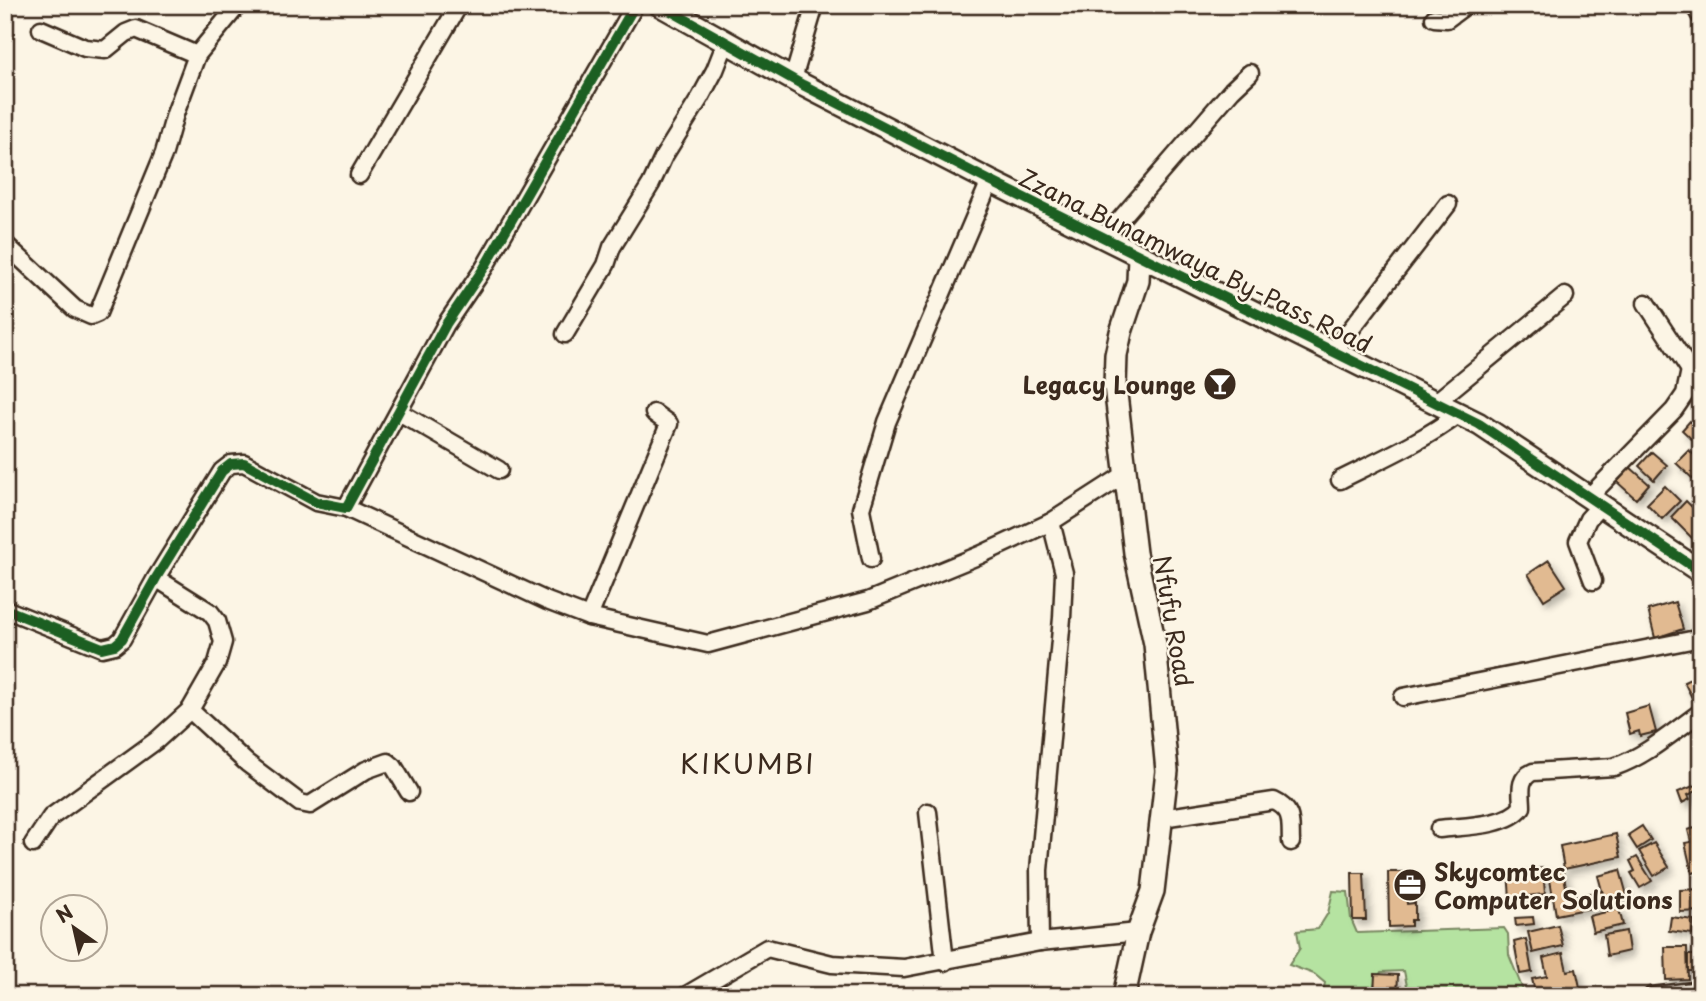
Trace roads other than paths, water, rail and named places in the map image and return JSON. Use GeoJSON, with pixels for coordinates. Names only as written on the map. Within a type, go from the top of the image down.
{"type":"FeatureCollection","features":[{"type":"Feature","properties":{"kind":"street"},"geometry":{"type":"LineString","coordinates":[[5,244],[75,309],[91,316],[98,313],[164,153],[197,55],[238,5]]}},
{"type":"Feature","properties":{"kind":"street"},"geometry":{"type":"LineString","coordinates":[[359,175],[459,5]]}},
{"type":"Feature","properties":{"kind":"street"},"geometry":{"type":"LineString","coordinates":[[346,508],[446,324],[484,268],[635,5]]}},
{"type":"Feature","properties":{"kind":"street","name":"Zzana Bunamwaya By-Pass Road"},"geometry":{"type":"LineString","coordinates":[[660,5],[793,79],[990,181],[1479,424],[1701,572]]}},
{"type":"Feature","properties":{"kind":"street"},"geometry":{"type":"LineString","coordinates":[[793,79],[815,5]]}},
{"type":"Feature","properties":{"kind":"street"},"geometry":{"type":"LineString","coordinates":[[1434,18],[1447,19],[1466,5]]}},
{"type":"Feature","properties":{"kind":"street"},"geometry":{"type":"LineString","coordinates":[[1694,5],[1701,17]]}},
{"type":"Feature","properties":{"kind":"street"},"geometry":{"type":"LineString","coordinates":[[41,29],[85,48],[105,50],[126,33],[136,29],[197,55]]}},
{"type":"Feature","properties":{"kind":"street"},"geometry":{"type":"LineString","coordinates":[[565,334],[606,265],[612,247],[715,70],[726,42]]}},
{"type":"Feature","properties":{"kind":"street"},"geometry":{"type":"LineString","coordinates":[[1104,238],[1232,90],[1250,73]]}},
{"type":"Feature","properties":{"kind":"street"},"geometry":{"type":"LineString","coordinates":[[871,559],[861,509],[887,422],[990,181]]}},
{"type":"Feature","properties":{"kind":"street"},"geometry":{"type":"LineString","coordinates":[[1334,351],[1448,205]]}},
{"type":"Feature","properties":{"kind":"street","name":"Nfufu Road"},"geometry":{"type":"LineString","coordinates":[[1124,996],[1138,932],[1153,891],[1167,771],[1155,644],[1135,553],[1127,474],[1117,421],[1115,386],[1116,355],[1138,281],[1139,256]]}},
{"type":"Feature","properties":{"kind":"street"},"geometry":{"type":"LineString","coordinates":[[1436,402],[1565,296]]}},
{"type":"Feature","properties":{"kind":"street"},"geometry":{"type":"LineString","coordinates":[[1593,581],[1578,541],[1595,501],[1674,410],[1685,394],[1695,364],[1646,303]]}},
{"type":"Feature","properties":{"kind":"street"},"geometry":{"type":"LineString","coordinates":[[399,412],[499,470]]}},
{"type":"Feature","properties":{"kind":"street"},"geometry":{"type":"LineString","coordinates":[[589,617],[638,487],[669,424],[654,413]]}},
{"type":"Feature","properties":{"kind":"street"},"geometry":{"type":"LineString","coordinates":[[1340,480],[1406,447],[1459,414]]}},
{"type":"Feature","properties":{"kind":"street"},"geometry":{"type":"LineString","coordinates":[[5,609],[102,648],[115,645],[122,639],[222,471],[231,464],[244,463],[316,502],[346,508],[547,601],[589,617],[708,644],[869,601],[1051,522],[1127,474]]}},
{"type":"Feature","properties":{"kind":"street"},"geometry":{"type":"LineString","coordinates":[[1040,942],[1039,870],[1064,573],[1051,522]]}},
{"type":"Feature","properties":{"kind":"street"},"geometry":{"type":"LineString","coordinates":[[33,844],[51,817],[157,740],[190,710],[217,663],[223,642],[217,621],[210,612],[156,578]]}},
{"type":"Feature","properties":{"kind":"street"},"geometry":{"type":"LineString","coordinates":[[1403,697],[1701,638]]}},
{"type":"Feature","properties":{"kind":"street"},"geometry":{"type":"LineString","coordinates":[[190,710],[247,762],[300,803],[310,805],[366,770],[388,762],[409,792]]}},
{"type":"Feature","properties":{"kind":"street"},"geometry":{"type":"LineString","coordinates":[[1439,829],[1505,820],[1517,814],[1522,807],[1521,784],[1526,775],[1533,772],[1625,764],[1639,757],[1701,712]]}},
{"type":"Feature","properties":{"kind":"street"},"geometry":{"type":"LineString","coordinates":[[1163,818],[1273,801],[1289,812],[1291,842]]}},
{"type":"Feature","properties":{"kind":"street"},"geometry":{"type":"LineString","coordinates":[[928,812],[945,962]]}},
{"type":"Feature","properties":{"kind":"street"},"geometry":{"type":"LineString","coordinates":[[685,996],[767,948],[832,964],[904,968],[1040,942],[1138,932]]}},
{"type":"Feature","properties":{"kind":"street"},"geometry":{"type":"LineString","coordinates":[[1652,996],[1701,990]]}},
{"type":"Feature","properties":{"kind":"place","name":"Legacy Lounge"},"geometry":{"type":"Point","coordinates":[1220,384]}},
{"type":"Feature","properties":{"kind":"place","name":"Skycomtec Computer Solutions"},"geometry":{"type":"Point","coordinates":[1410,885]}},
{"type":"Feature","properties":{"kind":"district","name":"KIKUMBI"},"geometry":{"type":"Point","coordinates":[748,762]}}]}
